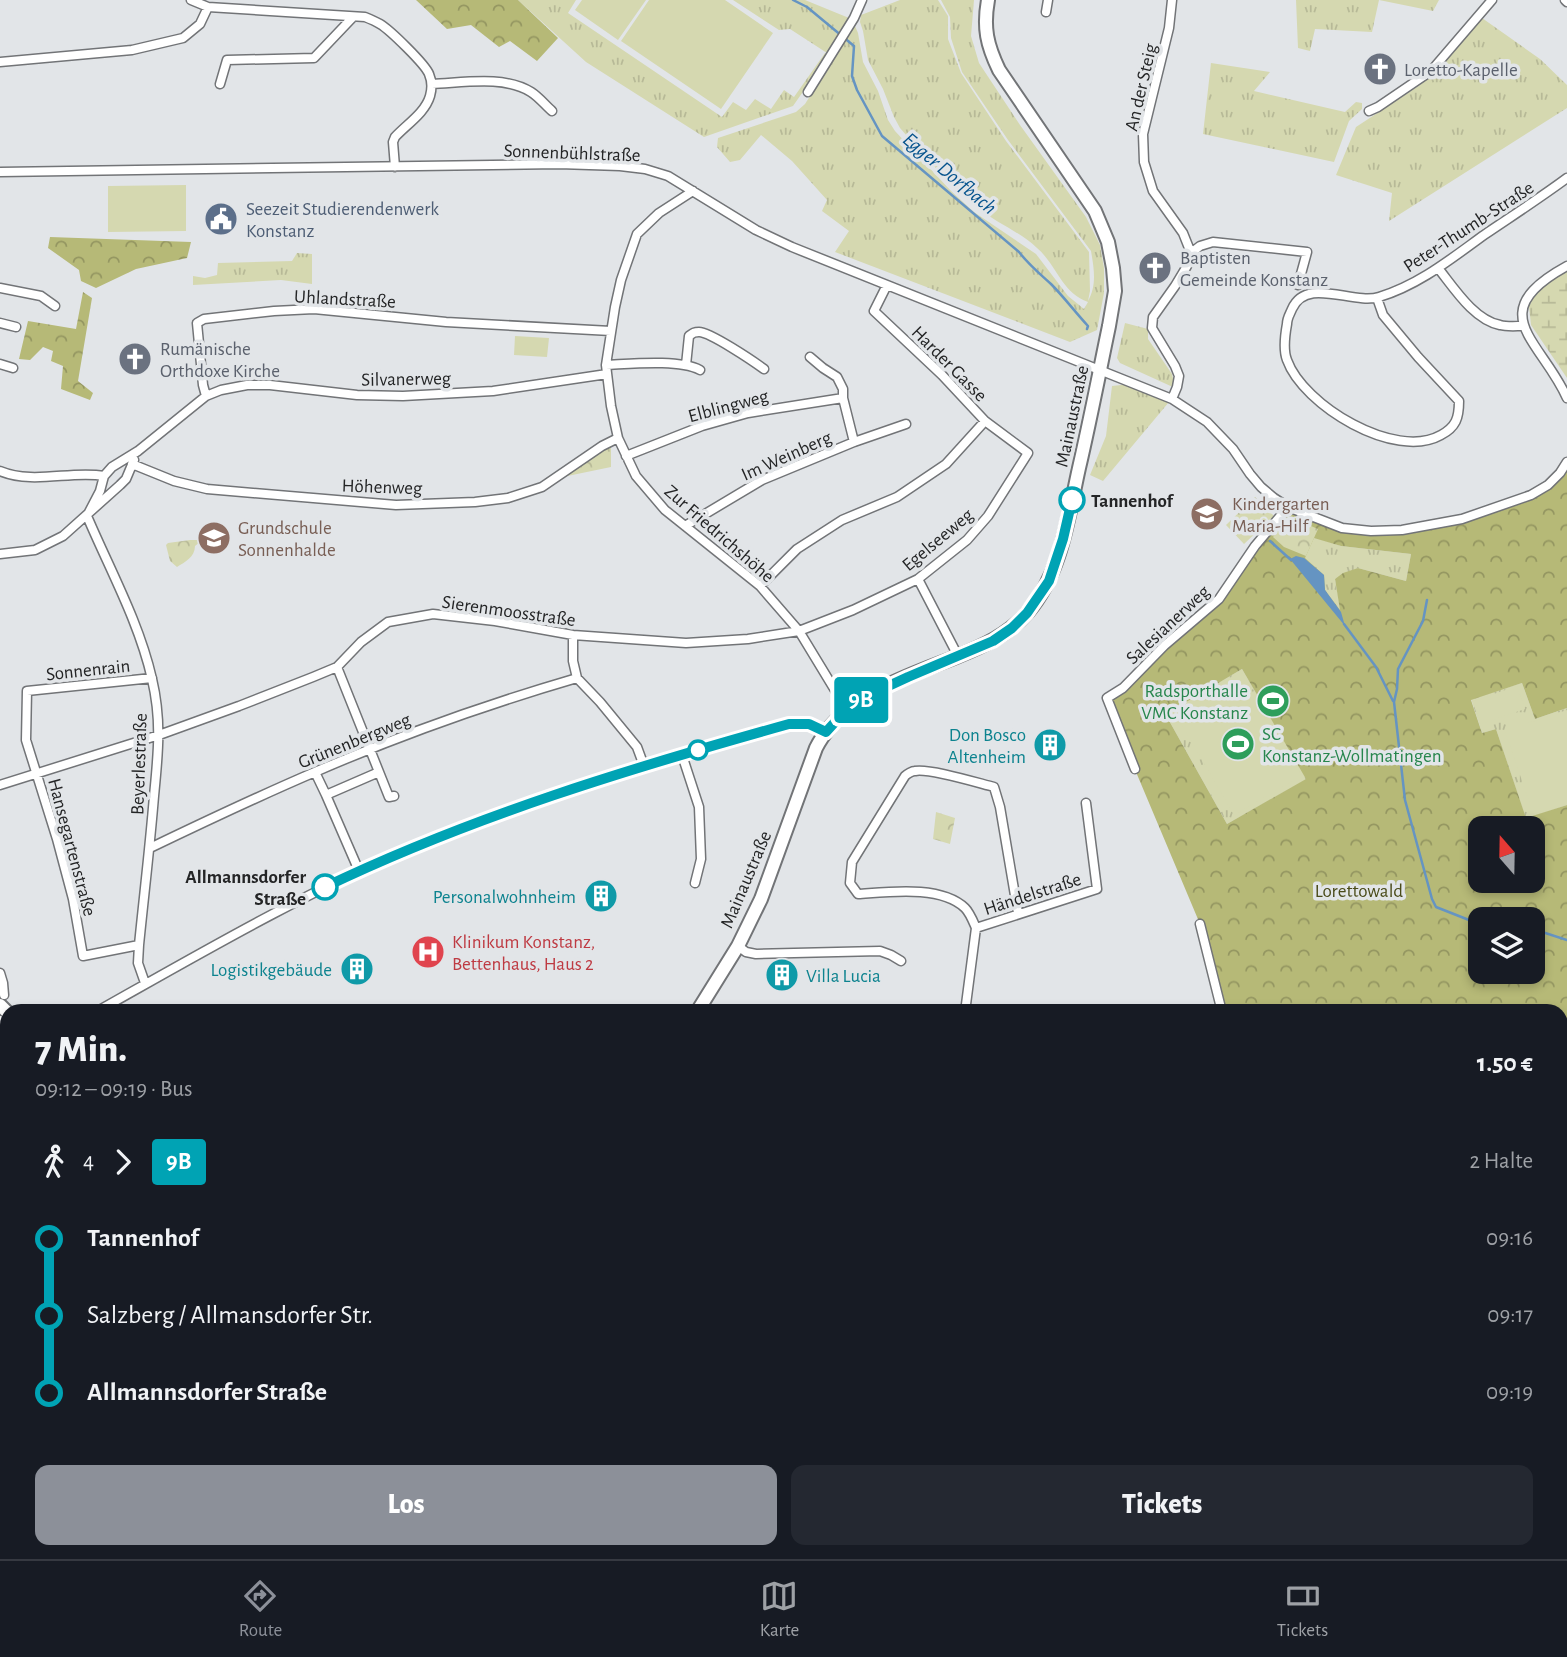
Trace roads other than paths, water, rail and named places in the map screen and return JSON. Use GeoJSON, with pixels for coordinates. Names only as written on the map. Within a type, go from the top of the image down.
{"type":"FeatureCollection","features":[{"type":"Feature","properties":{"kind":"main road","name":"Mainaustraße"},"geometry":{"type":"LineString","coordinates":[[701,1004],[737,946],[761,899],[816,748],[826,732],[846,710],[869,695],[993,641],[1012,628],[1027,613],[1049,581],[1063,539],[1115,291],[1114,268],[1108,242],[1095,211],[999,70],[991,54],[986,36],[985,15],[988,0]]}},
{"type":"Feature","properties":{"kind":"street"},"geometry":{"type":"LineString","coordinates":[[191,0],[208,7],[365,18],[389,30],[423,64],[432,84],[427,103],[395,137],[395,167]]}},
{"type":"Feature","properties":{"kind":"street"},"geometry":{"type":"LineString","coordinates":[[808,92],[862,0]]}},
{"type":"Feature","properties":{"kind":"street"},"geometry":{"type":"LineString","coordinates":[[1046,12],[1048,0]]}},
{"type":"Feature","properties":{"kind":"street","name":"An der Steig"},"geometry":{"type":"LineString","coordinates":[[1172,0],[1169,28],[1143,134],[1144,162],[1153,191],[1183,233],[1191,253]]}},
{"type":"Feature","properties":{"kind":"street"},"geometry":{"type":"LineString","coordinates":[[1369,111],[1431,71],[1492,0]]}},
{"type":"Feature","properties":{"kind":"street"},"geometry":{"type":"LineString","coordinates":[[0,62],[132,50],[183,38],[200,24],[208,7]]}},
{"type":"Feature","properties":{"kind":"street"},"geometry":{"type":"LineString","coordinates":[[220,84],[227,60],[314,58],[353,18]]}},
{"type":"Feature","properties":{"kind":"street"},"geometry":{"type":"LineString","coordinates":[[432,84],[509,83],[532,93],[552,111]]}},
{"type":"Feature","properties":{"kind":"street","name":"Sonnenbühlstraße"},"geometry":{"type":"LineString","coordinates":[[0,172],[559,164],[645,169],[668,176],[756,230],[792,247],[1172,399],[1207,422],[1233,449],[1261,487],[1288,507],[1342,528],[1402,530],[1462,519],[1531,495],[1548,485],[1567,462]]}},
{"type":"Feature","properties":{"kind":"street","name":"Peter-Thumb-Straße"},"geometry":{"type":"LineString","coordinates":[[1377,298],[1383,315],[1459,401],[1459,416],[1450,430],[1433,440],[1413,443],[1386,439],[1346,419],[1313,396],[1294,374],[1286,358],[1287,321],[1294,303],[1301,296],[1319,292],[1377,298],[1408,285],[1438,268],[1567,178]]}},
{"type":"Feature","properties":{"kind":"street","name":"Zur Friedrichshöhe"},"geometry":{"type":"LineString","coordinates":[[693,191],[659,213],[638,234],[621,280],[607,369],[618,438],[636,476],[665,510],[760,586],[799,631],[846,710]]}},
{"type":"Feature","properties":{"kind":"street"},"geometry":{"type":"LineString","coordinates":[[1172,399],[1179,376],[1152,328],[1153,317],[1187,266],[1191,253],[1200,246],[1213,242],[1307,252],[1298,285]]}},
{"type":"Feature","properties":{"kind":"street"},"geometry":{"type":"LineString","coordinates":[[1567,266],[1537,285],[1527,297],[1523,308],[1523,326],[1567,398]]}},
{"type":"Feature","properties":{"kind":"street"},"geometry":{"type":"LineString","coordinates":[[1438,268],[1465,302],[1485,319],[1500,326],[1523,326]]}},
{"type":"Feature","properties":{"kind":"street","name":"Harder Gasse"},"geometry":{"type":"LineString","coordinates":[[887,285],[874,312],[942,375],[985,421],[1028,453]]}},
{"type":"Feature","properties":{"kind":"street"},"geometry":{"type":"LineString","coordinates":[[0,288],[41,296],[55,306]]}},
{"type":"Feature","properties":{"kind":"street","name":"Uhlandstraße"},"geometry":{"type":"LineString","coordinates":[[206,396],[197,324],[204,320],[314,309],[446,322],[611,331]]}},
{"type":"Feature","properties":{"kind":"street"},"geometry":{"type":"LineString","coordinates":[[0,323],[16,327]]}},
{"type":"Feature","properties":{"kind":"street"},"geometry":{"type":"LineString","coordinates":[[686,365],[689,336],[696,331],[714,338],[764,369]]}},
{"type":"Feature","properties":{"kind":"street"},"geometry":{"type":"LineString","coordinates":[[810,357],[837,377],[843,389],[854,442]]}},
{"type":"Feature","properties":{"kind":"street"},"geometry":{"type":"LineString","coordinates":[[0,365],[13,368]]}},
{"type":"Feature","properties":{"kind":"street"},"geometry":{"type":"LineString","coordinates":[[607,369],[686,365],[700,370]]}},
{"type":"Feature","properties":{"kind":"street","name":"Silvanerweg"},"geometry":{"type":"LineString","coordinates":[[206,396],[247,385],[357,395],[403,396],[493,391],[607,369]]}},
{"type":"Feature","properties":{"kind":"street"},"geometry":{"type":"LineString","coordinates":[[87,516],[100,491],[104,476],[112,467],[138,451],[206,396]]}},
{"type":"Feature","properties":{"kind":"street","name":"Elblingweg"},"geometry":{"type":"LineString","coordinates":[[626,456],[702,426],[748,413],[843,398]]}},
{"type":"Feature","properties":{"kind":"street"},"geometry":{"type":"LineString","coordinates":[[760,586],[797,549],[842,520],[897,497],[946,464],[985,421]]}},
{"type":"Feature","properties":{"kind":"street","name":"Im Weinberg"},"geometry":{"type":"LineString","coordinates":[[685,526],[762,480],[906,424]]}},
{"type":"Feature","properties":{"kind":"street","name":"Höhenweg"},"geometry":{"type":"LineString","coordinates":[[132,464],[174,481],[207,489],[396,505],[475,502],[508,498],[542,487],[584,457],[618,438]]}},
{"type":"Feature","properties":{"kind":"street"},"geometry":{"type":"LineString","coordinates":[[0,554],[35,550],[63,536],[120,485],[138,451]]}},
{"type":"Feature","properties":{"kind":"street","name":"Egelseeweg"},"geometry":{"type":"LineString","coordinates":[[799,631],[853,610],[918,579],[967,540],[988,516],[1028,453]]}},
{"type":"Feature","properties":{"kind":"street"},"geometry":{"type":"LineString","coordinates":[[0,471],[37,477],[93,474],[104,476]]}},
{"type":"Feature","properties":{"kind":"street","name":"Salesianerweg"},"geometry":{"type":"LineString","coordinates":[[1135,769],[1107,698],[1123,688],[1165,645],[1219,599],[1255,546],[1288,507]]}},
{"type":"Feature","properties":{"kind":"street","name":"Beyerlestraße"},"geometry":{"type":"LineString","coordinates":[[87,516],[132,617],[152,678],[158,715],[159,735],[150,848],[138,963],[145,983]]}},
{"type":"Feature","properties":{"kind":"street"},"geometry":{"type":"LineString","coordinates":[[918,579],[958,656]]}},
{"type":"Feature","properties":{"kind":"street","name":"Sierenmoosstraße"},"geometry":{"type":"LineString","coordinates":[[0,785],[159,735],[337,667],[361,642],[388,622],[433,614],[495,621],[573,635],[687,643],[748,639],[799,631]]}},
{"type":"Feature","properties":{"kind":"street"},"geometry":{"type":"LineString","coordinates":[[573,635],[573,661],[577,678],[637,747],[644,766]]}},
{"type":"Feature","properties":{"kind":"street"},"geometry":{"type":"LineString","coordinates":[[337,667],[389,797],[394,796]]}},
{"type":"Feature","properties":{"kind":"street","name":"Sonnenrain"},"geometry":{"type":"LineString","coordinates":[[27,691],[152,678]]}},
{"type":"Feature","properties":{"kind":"street","name":"Grünenbergweg"},"geometry":{"type":"LineString","coordinates":[[150,848],[315,772],[370,750],[449,720],[577,678]]}},
{"type":"Feature","properties":{"kind":"street","name":"Hansegartenstraße"},"geometry":{"type":"LineString","coordinates":[[27,691],[26,740],[63,862],[83,956],[139,945]]}},
{"type":"Feature","properties":{"kind":"street"},"geometry":{"type":"LineString","coordinates":[[115,1004],[145,983],[286,906],[415,846],[575,787],[789,724],[809,724],[826,732]]}},
{"type":"Feature","properties":{"kind":"street"},"geometry":{"type":"LineString","coordinates":[[682,755],[699,807],[701,859],[695,883]]}},
{"type":"Feature","properties":{"kind":"street"},"geometry":{"type":"LineString","coordinates":[[976,928],[967,910],[949,897],[903,891],[858,894],[850,883],[852,862],[905,776],[914,771],[941,774],[994,787],[1000,807],[1018,913]]}},
{"type":"Feature","properties":{"kind":"street"},"geometry":{"type":"LineString","coordinates":[[315,772],[359,871]]}},
{"type":"Feature","properties":{"kind":"street"},"geometry":{"type":"LineString","coordinates":[[326,795],[379,772]]}},
{"type":"Feature","properties":{"kind":"street","name":"Händelstraße"},"geometry":{"type":"LineString","coordinates":[[966,1004],[976,928],[1097,888],[1086,803]]}},
{"type":"Feature","properties":{"kind":"street"},"geometry":{"type":"LineString","coordinates":[[1200,924],[1220,1004]]}},
{"type":"Feature","properties":{"kind":"street"},"geometry":{"type":"LineString","coordinates":[[737,946],[756,954],[880,951],[901,961]]}},
{"type":"Feature","properties":{"kind":"street"},"geometry":{"type":"LineString","coordinates":[[0,973],[3,983],[2,1000]]}},
{"type":"Feature","properties":{"kind":"water"},"geometry":{"type":"Polygon","coordinates":[[[1296,556],[1304,558],[1324,575],[1325,590],[1341,612],[1345,626],[1290,559],[1296,556]]]}},
{"type":"Feature","properties":{"kind":"waterway","name":"Egger Dorfbach"},"geometry":{"type":"LineString","coordinates":[[793,0],[807,7],[854,46],[852,76],[882,136],[1019,252],[1060,294],[1088,326],[1087,329]]}},
{"type":"Feature","properties":{"kind":"waterway"},"geometry":{"type":"LineString","coordinates":[[1270,541],[1291,560]]}},
{"type":"Feature","properties":{"kind":"waterway"},"geometry":{"type":"LineString","coordinates":[[1427,600],[1423,621],[1398,669],[1394,702],[1405,800],[1436,907],[1468,920]]}},
{"type":"Feature","properties":{"kind":"waterway"},"geometry":{"type":"LineString","coordinates":[[1344,624],[1376,667],[1393,701]]}},
{"type":"Feature","properties":{"kind":"waterway"},"geometry":{"type":"LineString","coordinates":[[1545,933],[1567,940]]}},
{"type":"Feature","properties":{"kind":"place","name":"Loretto-Kapelle"},"geometry":{"type":"Point","coordinates":[1380,69]}},
{"type":"Feature","properties":{"kind":"place","name":"Seezeit Studierendenwerk Konstanz"},"geometry":{"type":"Point","coordinates":[221,219]}},
{"type":"Feature","properties":{"kind":"place","name":"Baptisten Gemeinde Konstanz"},"geometry":{"type":"Point","coordinates":[1155,268]}},
{"type":"Feature","properties":{"kind":"place","name":"Rumänische Orthdoxe Kirche"},"geometry":{"type":"Point","coordinates":[135,359]}},
{"type":"Feature","properties":{"kind":"place","name":"Tannenhof"},"geometry":{"type":"Point","coordinates":[1072,500]}},
{"type":"Feature","properties":{"kind":"place","name":"Kindergarten Maria-Hilf"},"geometry":{"type":"Point","coordinates":[1207,514]}},
{"type":"Feature","properties":{"kind":"place","name":"Grundschule Sonnenhalde"},"geometry":{"type":"Point","coordinates":[214,538]}},
{"type":"Feature","properties":{"kind":"place","name":"Radsporthalle VMC Konstanz"},"geometry":{"type":"Point","coordinates":[1273,701]}},
{"type":"Feature","properties":{"kind":"place","name":"SC Konstanz-Wollmatingen"},"geometry":{"type":"Point","coordinates":[1238,744]}},
{"type":"Feature","properties":{"kind":"place","name":"Don Bosco Altenheim"},"geometry":{"type":"Point","coordinates":[1050,745]}},
{"type":"Feature","properties":{"kind":"place","name":"Allmannsdorfer Straße"},"geometry":{"type":"Point","coordinates":[325,887]}},
{"type":"Feature","properties":{"kind":"place","name":"Personalwohnheim"},"geometry":{"type":"Point","coordinates":[601,896]}},
{"type":"Feature","properties":{"kind":"place","name":"Klinikum Konstanz, Bettenhaus, Haus 2"},"geometry":{"type":"Point","coordinates":[428,952]}},
{"type":"Feature","properties":{"kind":"place","name":"Logistikgebäude"},"geometry":{"type":"Point","coordinates":[357,969]}},
{"type":"Feature","properties":{"kind":"place","name":"Villa Lucia"},"geometry":{"type":"Point","coordinates":[782,975]}},
{"type":"Feature","properties":{"kind":"park label","name":"Lorettowald"},"geometry":{"type":"Point","coordinates":[1359,890]}}]}
